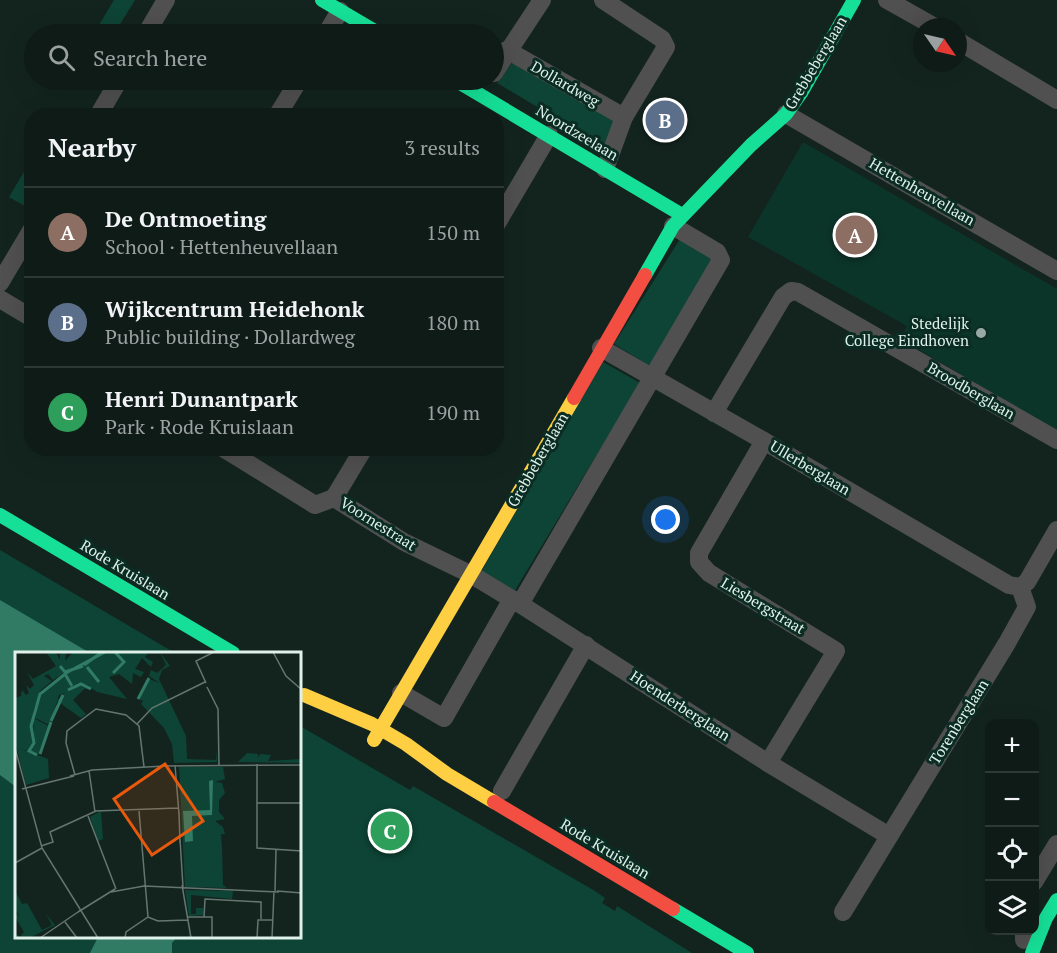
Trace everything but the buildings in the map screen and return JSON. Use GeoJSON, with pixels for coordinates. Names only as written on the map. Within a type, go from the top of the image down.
{"type":"FeatureCollection","features":[{"type":"Feature","properties":{"kind":"street"},"geometry":{"type":"LineString","coordinates":[[152,24],[166,0]]}},
{"type":"Feature","properties":{"kind":"street"},"geometry":{"type":"LineString","coordinates":[[322,0],[363,24]]}},
{"type":"Feature","properties":{"kind":"street"},"geometry":{"type":"LineString","coordinates":[[504,55],[542,0]]}},
{"type":"Feature","properties":{"kind":"street"},"geometry":{"type":"LineString","coordinates":[[603,0],[662,39],[666,47],[624,117],[605,169]]}},
{"type":"Feature","properties":{"kind":"street","name":"Grebbeberglaan"},"geometry":{"type":"LineString","coordinates":[[377,735],[677,220],[786,114],[801,93],[854,0]]}},
{"type":"Feature","properties":{"kind":"street"},"geometry":{"type":"LineString","coordinates":[[887,0],[919,18]]}},
{"type":"Feature","properties":{"kind":"street"},"geometry":{"type":"LineString","coordinates":[[332,24],[340,11]]}},
{"type":"Feature","properties":{"kind":"street"},"geometry":{"type":"LineString","coordinates":[[967,46],[1057,100]]}},
{"type":"Feature","properties":{"kind":"street","name":"Dollardweg"},"geometry":{"type":"LineString","coordinates":[[507,50],[624,117]]}},
{"type":"Feature","properties":{"kind":"street"},"geometry":{"type":"LineString","coordinates":[[103,108],[113,90]]}},
{"type":"Feature","properties":{"kind":"street"},"geometry":{"type":"LineString","coordinates":[[282,108],[292,90]]}},
{"type":"Feature","properties":{"kind":"street","name":"Noordzeelaan"},"geometry":{"type":"LineString","coordinates":[[489,90],[549,135],[605,169],[677,220]]}},
{"type":"Feature","properties":{"kind":"street","name":"Hettenheuvellaan"},"geometry":{"type":"LineString","coordinates":[[786,114],[1057,271]]}},
{"type":"Feature","properties":{"kind":"street"},"geometry":{"type":"LineString","coordinates":[[504,211],[549,135]]}},
{"type":"Feature","properties":{"kind":"street"},"geometry":{"type":"LineString","coordinates":[[400,693],[444,718],[721,260],[717,252],[677,220]]}},
{"type":"Feature","properties":{"kind":"street"},"geometry":{"type":"LineString","coordinates":[[0,283],[24,243]]}},
{"type":"Feature","properties":{"kind":"street","name":"Broodberglaan"},"geometry":{"type":"LineString","coordinates":[[714,413],[783,297],[791,291],[798,292],[1057,441]]}},
{"type":"Feature","properties":{"kind":"street"},"geometry":{"type":"LineString","coordinates":[[0,299],[24,313]]}},
{"type":"Feature","properties":{"kind":"street","name":"Ullerberglaan"},"geometry":{"type":"LineString","coordinates":[[601,348],[1009,585],[1020,587]]}},
{"type":"Feature","properties":{"kind":"street","name":"Liesbergstraat"},"geometry":{"type":"LineString","coordinates":[[764,441],[699,553],[699,562],[709,573],[836,651],[768,763]]}},
{"type":"Feature","properties":{"kind":"street","name":"Voornestraat"},"geometry":{"type":"LineString","coordinates":[[236,456],[315,505],[334,498],[404,542],[472,575]]}},
{"type":"Feature","properties":{"kind":"street"},"geometry":{"type":"LineString","coordinates":[[334,498],[359,456]]}},
{"type":"Feature","properties":{"kind":"street","name":"Rode Kruislaan"},"geometry":{"type":"LineString","coordinates":[[0,515],[231,652]]}},
{"type":"Feature","properties":{"kind":"street"},"geometry":{"type":"LineString","coordinates":[[1020,587],[1027,582],[1057,530]]}},
{"type":"Feature","properties":{"kind":"street","name":"Hoenderberglaan"},"geometry":{"type":"LineString","coordinates":[[472,575],[586,645],[768,763],[889,836]]}},
{"type":"Feature","properties":{"kind":"street","name":"Torenberglaan"},"geometry":{"type":"LineString","coordinates":[[843,912],[1027,607],[1020,587]]}},
{"type":"Feature","properties":{"kind":"street"},"geometry":{"type":"LineString","coordinates":[[502,791],[586,645]]}},
{"type":"Feature","properties":{"kind":"street","name":"Rode Kruislaan"},"geometry":{"type":"LineString","coordinates":[[302,694],[377,735],[400,755],[447,774],[747,953]]}},
{"type":"Feature","properties":{"kind":"street"},"geometry":{"type":"LineString","coordinates":[[1036,881],[1057,844]]}},
{"type":"Feature","properties":{"kind":"street"},"geometry":{"type":"LineString","coordinates":[[1027,939],[1046,918],[1057,900]]}},
{"type":"Feature","properties":{"kind":"street"},"geometry":{"type":"LineString","coordinates":[[1027,939],[1046,918]]}},
{"type":"Feature","properties":{"kind":"shaded area"},"geometry":{"type":"Polygon","coordinates":[[[114,0],[135,0],[120,24],[100,24],[114,0]]]}},
{"type":"Feature","properties":{"kind":"shaded area"},"geometry":{"type":"Polygon","coordinates":[[[512,63],[619,120],[603,146],[504,87],[504,74],[512,63]]]}},
{"type":"Feature","properties":{"kind":"shaded area"},"geometry":{"type":"Polygon","coordinates":[[[803,142],[1057,289],[1057,431],[901,339],[907,326],[748,237],[803,142]]]}},
{"type":"Feature","properties":{"kind":"shaded area"},"geometry":{"type":"Polygon","coordinates":[[[24,172],[24,206],[9,197],[24,172]]]}},
{"type":"Feature","properties":{"kind":"shaded area"},"geometry":{"type":"Polygon","coordinates":[[[680,239],[714,256],[650,366],[614,344],[680,239]]]}},
{"type":"Feature","properties":{"kind":"shaded area"},"geometry":{"type":"Polygon","coordinates":[[[603,362],[640,383],[514,592],[481,572],[603,362]]]}},
{"type":"Feature","properties":{"kind":"shaded area"},"geometry":{"type":"Polygon","coordinates":[[[0,550],[173,652],[15,652],[15,938],[302,938],[302,727],[410,790],[413,786],[595,891],[605,898],[602,903],[615,911],[617,906],[692,953],[0,953],[0,550]]]}},
{"type":"Feature","properties":{"kind":"shaded area"},"geometry":{"type":"Polygon","coordinates":[[[0,600],[88,652],[15,652],[15,786],[0,775],[0,600]]]}},
{"type":"Feature","properties":{"kind":"shaded area"},"geometry":{"type":"Polygon","coordinates":[[[176,938],[172,943],[172,953],[90,953],[97,939],[176,938]]]}},
{"type":"Feature","properties":{"kind":"traffic: fast"},"geometry":{"type":"LineString","coordinates":[[322,0],[363,24]]}},
{"type":"Feature","properties":{"kind":"traffic: fast"},"geometry":{"type":"LineString","coordinates":[[645,275],[673,226],[751,145],[786,114],[801,93],[854,0]]}},
{"type":"Feature","properties":{"kind":"traffic: fast"},"geometry":{"type":"LineString","coordinates":[[472,90],[502,108]]}},
{"type":"Feature","properties":{"kind":"traffic: fast"},"geometry":{"type":"LineString","coordinates":[[504,109],[682,215]]}},
{"type":"Feature","properties":{"kind":"traffic: fast"},"geometry":{"type":"LineString","coordinates":[[0,515],[231,652]]}},
{"type":"Feature","properties":{"kind":"traffic: fast"},"geometry":{"type":"LineString","coordinates":[[1032,953],[1046,918],[1057,900]]}},
{"type":"Feature","properties":{"kind":"traffic: fast"},"geometry":{"type":"LineString","coordinates":[[673,909],[747,953]]}},
{"type":"Feature","properties":{"kind":"traffic: slow"},"geometry":{"type":"LineString","coordinates":[[374,740],[574,398]]}},
{"type":"Feature","properties":{"kind":"traffic: slow"},"geometry":{"type":"LineString","coordinates":[[304,695],[372,724],[494,802]]}},
{"type":"Feature","properties":{"kind":"traffic: jam"},"geometry":{"type":"LineString","coordinates":[[574,398],[645,275]]}},
{"type":"Feature","properties":{"kind":"traffic: jam"},"geometry":{"type":"LineString","coordinates":[[494,802],[673,909]]}},
{"type":"Feature","properties":{"kind":"place","name":"Wijkcentrum Heidehonk"},"geometry":{"type":"Point","coordinates":[665,120]}},
{"type":"Feature","properties":{"kind":"place","name":"De Ontmoeting"},"geometry":{"type":"Point","coordinates":[855,235]}},
{"type":"Feature","properties":{"kind":"place","name":"Stedelijk College Eindhoven"},"geometry":{"type":"Point","coordinates":[981,333]}},
{"type":"Feature","properties":{"kind":"place","name":"Henri Dunantpark"},"geometry":{"type":"Point","coordinates":[390,831]}}]}
